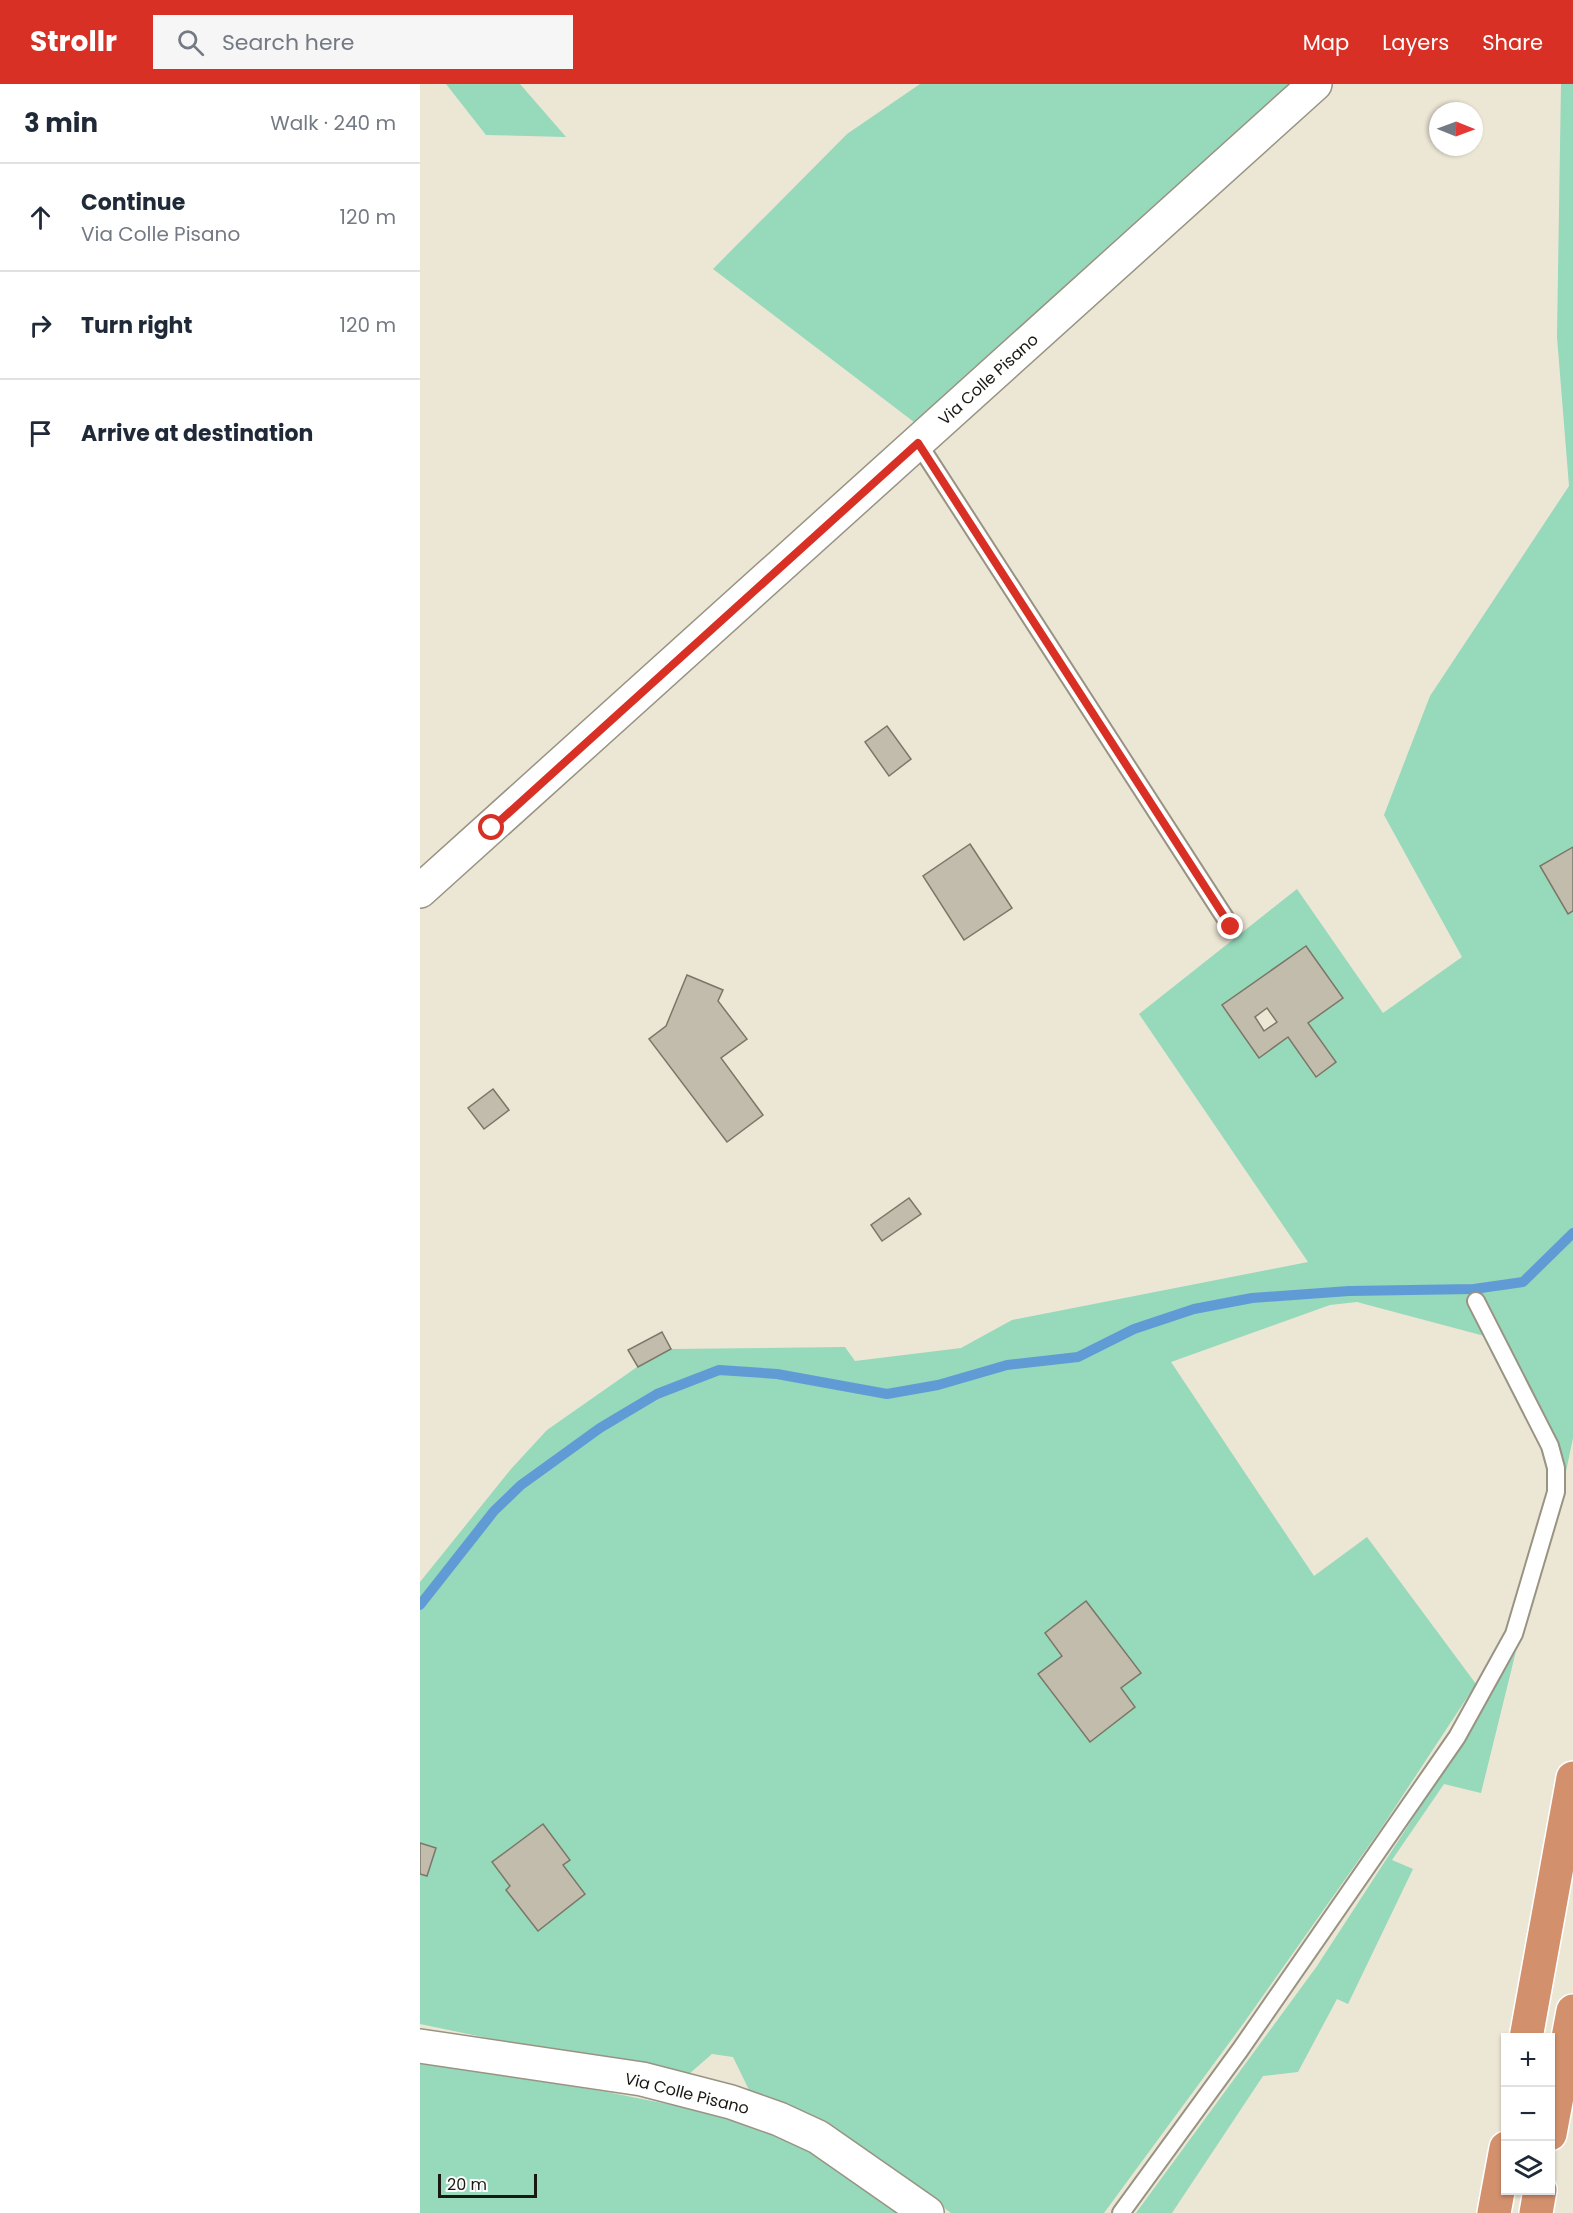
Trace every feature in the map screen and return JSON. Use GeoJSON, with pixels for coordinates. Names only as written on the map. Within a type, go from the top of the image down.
{"type":"FeatureCollection","features":[{"type":"Feature","properties":{"kind":"highway"},"geometry":{"type":"LineString","coordinates":[[1527,2033],[1573,1778]]}},
{"type":"Feature","properties":{"kind":"highway"},"geometry":{"type":"LineString","coordinates":[[1555,2112],[1573,2011]]}},
{"type":"Feature","properties":{"kind":"highway"},"geometry":{"type":"LineString","coordinates":[[1494,2213],[1501,2175]]}},
{"type":"Feature","properties":{"kind":"highway"},"geometry":{"type":"LineString","coordinates":[[1536,2213],[1539,2195]]}},
{"type":"Feature","properties":{"kind":"street","name":"Via Colle Pisano"},"geometry":{"type":"LineString","coordinates":[[420,891],[1315,84]]}},
{"type":"Feature","properties":{"kind":"street","name":"Via Colle Pisano"},"geometry":{"type":"LineString","coordinates":[[420,2046],[642,2079],[731,2102],[779,2119],[818,2137],[927,2213]]}},
{"type":"Feature","properties":{"kind":"lane"},"geometry":{"type":"LineString","coordinates":[[918,443],[1231,927]]}},
{"type":"Feature","properties":{"kind":"lane"},"geometry":{"type":"LineString","coordinates":[[1121,2213],[1240,2050],[1457,1737],[1514,1634],[1556,1492],[1556,1468],[1550,1446],[1476,1301]]}},
{"type":"Feature","properties":{"kind":"green space"},"geometry":{"type":"Polygon","coordinates":[[[446,84],[520,84],[566,137],[486,135],[446,84]]]}},
{"type":"Feature","properties":{"kind":"green space"},"geometry":{"type":"Polygon","coordinates":[[[920,84],[1297,84],[1191,182],[914,422],[713,269],[847,134],[920,84]]]}},
{"type":"Feature","properties":{"kind":"green space"},"geometry":{"type":"Polygon","coordinates":[[[1561,84],[1573,84],[1573,847],[1541,866],[1568,913],[1573,911],[1573,1438],[1565,1476],[1552,1435],[1507,1342],[1357,1302],[1330,1305],[1171,1362],[1314,1576],[1367,1537],[1476,1684],[1382,1827],[1243,2024],[1104,2213],[951,2213],[875,2158],[751,2094],[733,2057],[712,2054],[689,2074],[559,2053],[420,2024],[420,1874],[427,1876],[436,1848],[420,1843],[420,1582],[511,1469],[547,1430],[637,1367],[671,1349],[845,1347],[855,1361],[961,1348],[1012,1320],[1308,1262],[1139,1014],[1297,889],[1383,1013],[1462,957],[1384,815],[1430,696],[1569,486],[1557,337],[1561,84]],[[1306,946],[1223,1005],[1259,1057],[1288,1037],[1315,1077],[1336,1062],[1308,1023],[1343,998],[1306,946]],[[1086,1601],[1045,1633],[1062,1656],[1039,1674],[1090,1741],[1135,1707],[1121,1688],[1141,1673],[1086,1601]],[[543,1824],[492,1862],[510,1886],[506,1890],[538,1930],[585,1894],[563,1865],[570,1859],[543,1824]]]}},
{"type":"Feature","properties":{"kind":"green space"},"geometry":{"type":"Polygon","coordinates":[[[1516,1651],[1481,1793],[1444,1784],[1392,1860],[1413,1869],[1348,2004],[1337,1999],[1298,2072],[1263,2076],[1172,2213],[1136,2213],[1317,1966],[1456,1752],[1516,1651]]]}},
{"type":"Feature","properties":{"kind":"green space"},"geometry":{"type":"Polygon","coordinates":[[[420,2062],[607,2092],[677,2106],[774,2132],[821,2151],[912,2213],[420,2213],[420,2062]]]}},
{"type":"Feature","properties":{"kind":"building"},"geometry":{"type":"Polygon","coordinates":[[[887,726],[911,759],[889,776],[865,742],[887,726]]]}},
{"type":"Feature","properties":{"kind":"building"},"geometry":{"type":"Polygon","coordinates":[[[970,844],[1012,908],[964,940],[923,876],[970,844]]]}},
{"type":"Feature","properties":{"kind":"building"},"geometry":{"type":"Polygon","coordinates":[[[1573,847],[1573,911],[1568,914],[1540,866],[1573,847]]]}},
{"type":"Feature","properties":{"kind":"building"},"geometry":{"type":"Polygon","coordinates":[[[1306,946],[1343,998],[1308,1023],[1336,1062],[1316,1077],[1288,1037],[1259,1058],[1222,1005],[1306,946]],[[1267,1008],[1255,1017],[1264,1031],[1277,1022],[1267,1008]]]}},
{"type":"Feature","properties":{"kind":"building"},"geometry":{"type":"Polygon","coordinates":[[[687,975],[723,990],[718,1001],[747,1039],[721,1058],[763,1115],[727,1142],[649,1039],[666,1026],[687,975]]]}},
{"type":"Feature","properties":{"kind":"building"},"geometry":{"type":"Polygon","coordinates":[[[493,1089],[509,1110],[484,1129],[468,1108],[493,1089]]]}},
{"type":"Feature","properties":{"kind":"building"},"geometry":{"type":"Polygon","coordinates":[[[909,1198],[921,1214],[882,1241],[871,1225],[909,1198]]]}},
{"type":"Feature","properties":{"kind":"building"},"geometry":{"type":"Polygon","coordinates":[[[662,1332],[671,1349],[638,1367],[628,1350],[662,1332]]]}},
{"type":"Feature","properties":{"kind":"building"},"geometry":{"type":"Polygon","coordinates":[[[1086,1601],[1141,1673],[1121,1688],[1135,1707],[1090,1742],[1038,1674],[1062,1656],[1045,1633],[1086,1601]]]}},
{"type":"Feature","properties":{"kind":"building"},"geometry":{"type":"Polygon","coordinates":[[[543,1824],[570,1860],[563,1865],[585,1894],[538,1931],[506,1890],[510,1886],[492,1862],[543,1824]]]}},
{"type":"Feature","properties":{"kind":"building"},"geometry":{"type":"Polygon","coordinates":[[[420,1843],[436,1848],[427,1876],[420,1874],[420,1843]]]}},
{"type":"Feature","properties":{"kind":"waterway"},"geometry":{"type":"LineString","coordinates":[[420,1605],[494,1511],[521,1485],[600,1428],[657,1394],[719,1370],[777,1374],[887,1394],[938,1385],[1007,1365],[1078,1357],[1134,1329],[1194,1309],[1252,1298],[1349,1291],[1474,1289],[1523,1282],[1573,1233]]}},
{"type":"Feature","properties":{"kind":"route"},"geometry":{"type":"LineString","coordinates":[[492,828],[918,443],[1231,927]]}}]}
